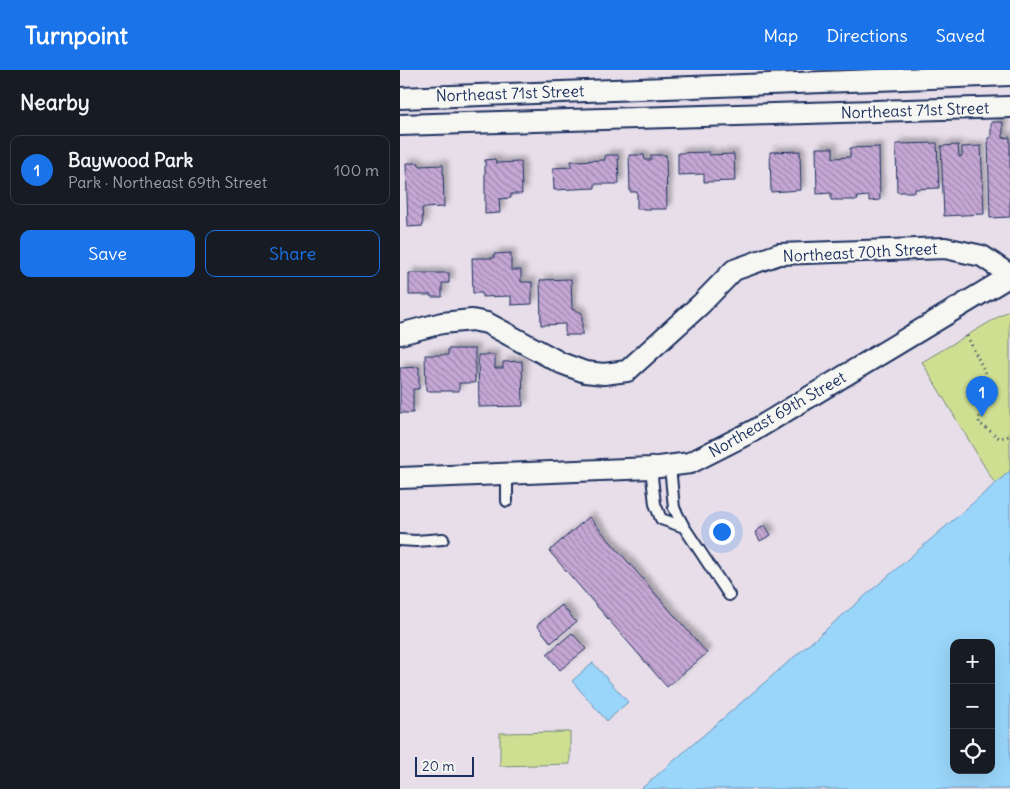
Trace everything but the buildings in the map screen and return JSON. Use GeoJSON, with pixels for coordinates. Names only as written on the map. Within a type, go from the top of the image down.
{"type":"FeatureCollection","features":[{"type":"Feature","properties":{"kind":"street","name":"Northeast 71st Street"},"geometry":{"type":"LineString","coordinates":[[400,98],[1010,75]]}},
{"type":"Feature","properties":{"kind":"street","name":"Northeast 71st Street"},"geometry":{"type":"LineString","coordinates":[[400,125],[1010,107]]}},
{"type":"Feature","properties":{"kind":"street","name":"Northeast 70th Street"},"geometry":{"type":"LineString","coordinates":[[400,334],[442,323],[472,320],[488,323],[561,363],[585,372],[604,374],[627,371],[701,304],[734,270],[779,254],[945,248],[982,256],[1010,276]]}},
{"type":"Feature","properties":{"kind":"street","name":"Northeast 69th Street"},"geometry":{"type":"LineString","coordinates":[[400,478],[661,467],[690,463],[753,431],[1010,276]]}},
{"type":"Feature","properties":{"kind":"lane"},"geometry":{"type":"LineString","coordinates":[[661,467],[655,504],[662,519],[684,527]]}},
{"type":"Feature","properties":{"kind":"lane"},"geometry":{"type":"LineString","coordinates":[[661,467],[674,508],[684,527],[730,595]]}},
{"type":"Feature","properties":{"kind":"lane"},"geometry":{"type":"LineString","coordinates":[[507,474],[508,501]]}},
{"type":"Feature","properties":{"kind":"lane"},"geometry":{"type":"LineString","coordinates":[[400,540],[443,539]]}},
{"type":"Feature","properties":{"kind":"path"},"geometry":{"type":"LineString","coordinates":[[966,336],[985,372],[980,423],[999,438],[1010,436]]}},
{"type":"Feature","properties":{"kind":"green space"},"geometry":{"type":"Polygon","coordinates":[[[1010,310],[1010,471],[995,484],[922,362],[1010,310]]]}},
{"type":"Feature","properties":{"kind":"green space"},"geometry":{"type":"Polygon","coordinates":[[[570,732],[570,764],[500,766],[500,733],[570,732]]]}},
{"type":"Feature","properties":{"kind":"water"},"geometry":{"type":"Polygon","coordinates":[[[1010,471],[1010,789],[641,789],[1010,471]]]}},
{"type":"Feature","properties":{"kind":"water"},"geometry":{"type":"Polygon","coordinates":[[[593,663],[628,702],[607,721],[572,681],[593,663]]]}},
{"type":"Feature","properties":{"kind":"place","name":"Baywood Park"},"geometry":{"type":"Point","coordinates":[982,417]}}]}
